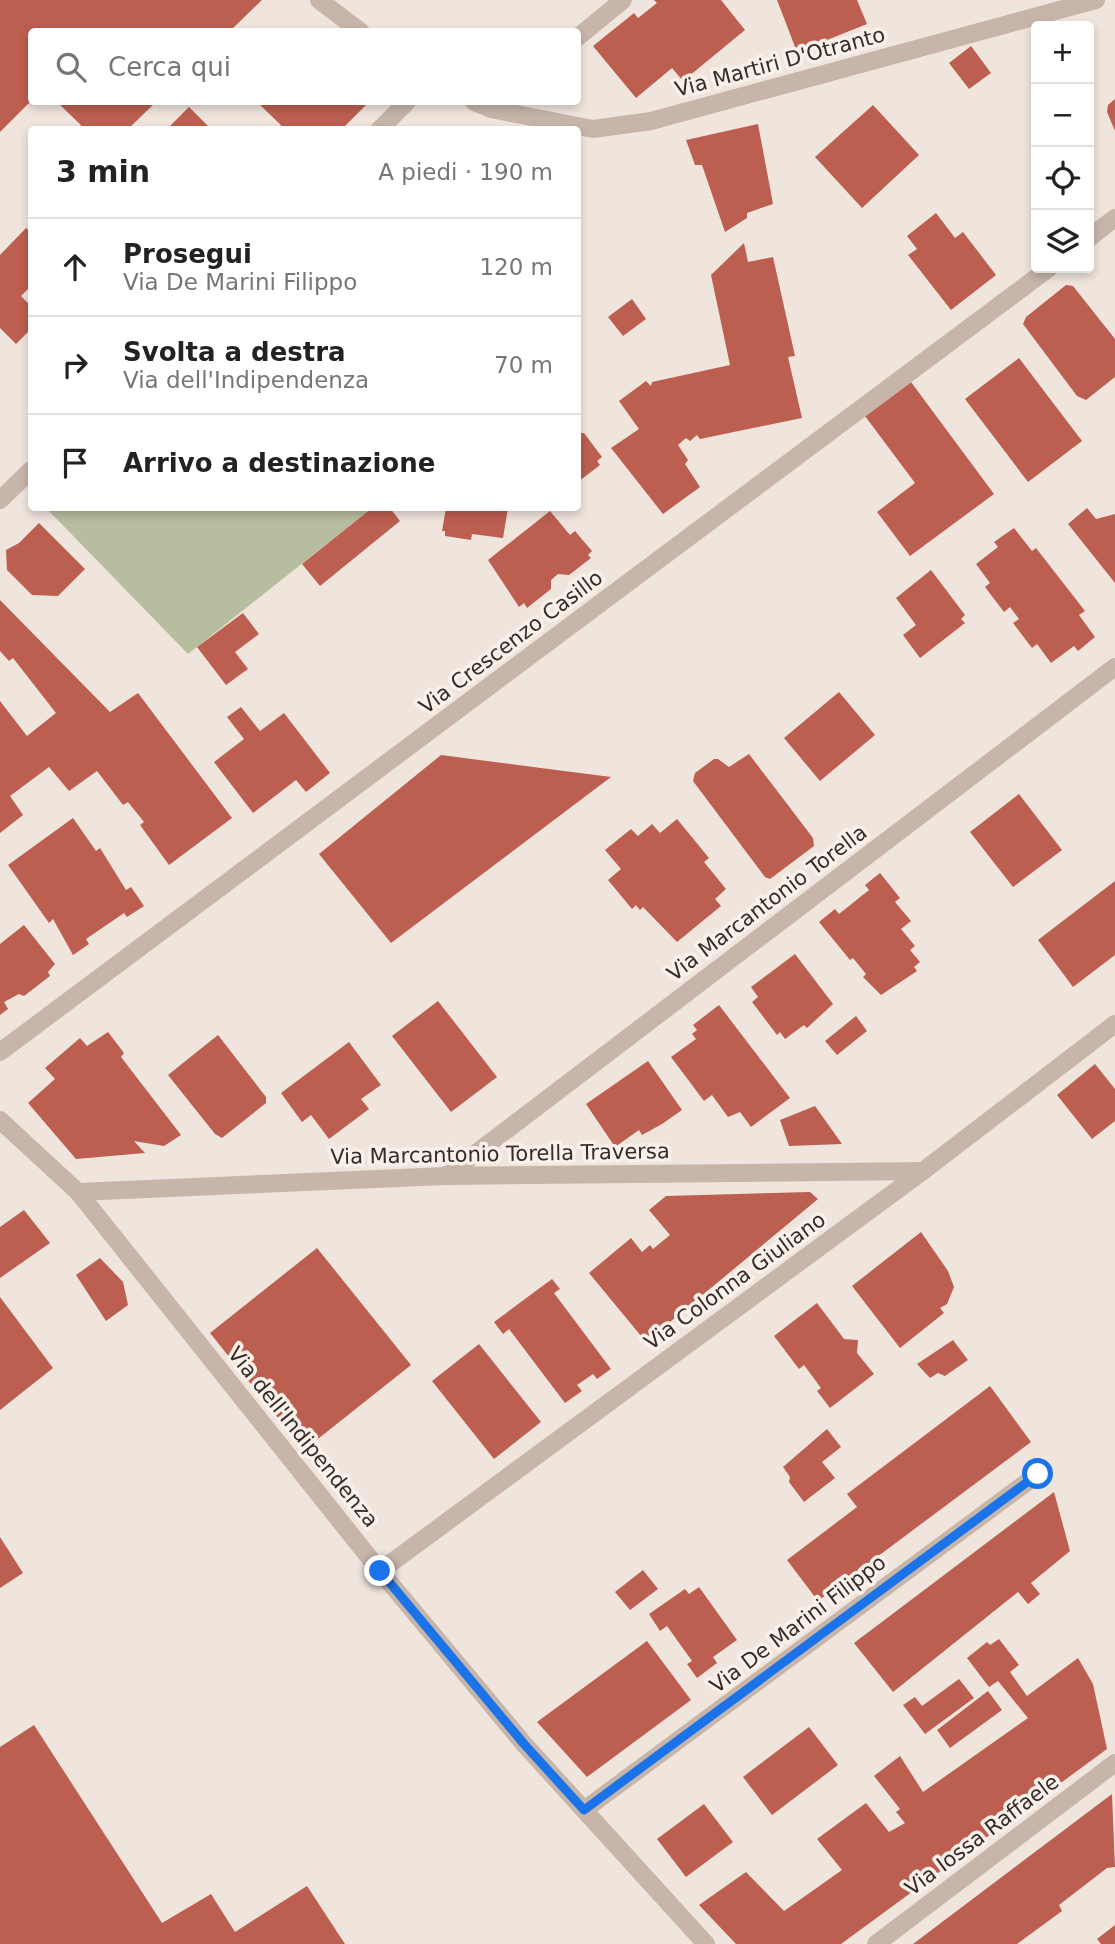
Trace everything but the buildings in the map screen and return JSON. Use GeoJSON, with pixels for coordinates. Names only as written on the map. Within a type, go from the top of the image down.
{"type":"FeatureCollection","features":[{"type":"Feature","properties":{"kind":"street"},"geometry":{"type":"LineString","coordinates":[[319,0],[356,28]]}},
{"type":"Feature","properties":{"kind":"street"},"geometry":{"type":"LineString","coordinates":[[581,35],[623,0]]}},
{"type":"Feature","properties":{"kind":"street","name":"Via Martiri D'Otranto"},"geometry":{"type":"LineString","coordinates":[[581,126],[593,129],[651,121],[1096,0]]}},
{"type":"Feature","properties":{"kind":"street"},"geometry":{"type":"LineString","coordinates":[[383,126],[404,105]]}},
{"type":"Feature","properties":{"kind":"street","name":"Via Martiri D'Otranto"},"geometry":{"type":"LineString","coordinates":[[492,105],[580,126]]}},
{"type":"Feature","properties":{"kind":"street"},"geometry":{"type":"LineString","coordinates":[[1094,234],[1115,218]]}},
{"type":"Feature","properties":{"kind":"street","name":"Via Crescenzo Casillo"},"geometry":{"type":"LineString","coordinates":[[0,1052],[1042,273]]}},
{"type":"Feature","properties":{"kind":"street"},"geometry":{"type":"LineString","coordinates":[[0,500],[28,473]]}},
{"type":"Feature","properties":{"kind":"street","name":"Via Marcantonio Torella"},"geometry":{"type":"LineString","coordinates":[[446,1176],[1115,667]]}},
{"type":"Feature","properties":{"kind":"street","name":"Via Colonna Giuliano"},"geometry":{"type":"LineString","coordinates":[[380,1571],[923,1171],[1115,1024]]}},
{"type":"Feature","properties":{"kind":"street","name":"Via dell'Indipendenza"},"geometry":{"type":"LineString","coordinates":[[0,1120],[78,1192],[380,1571],[524,1744],[706,1944]]}},
{"type":"Feature","properties":{"kind":"street","name":"Via Marcantonio Torella Traversa"},"geometry":{"type":"LineString","coordinates":[[78,1192],[446,1176],[923,1171]]}},
{"type":"Feature","properties":{"kind":"street","name":"Via De Marini Filippo"},"geometry":{"type":"LineString","coordinates":[[584,1810],[1038,1474]]}},
{"type":"Feature","properties":{"kind":"street","name":"Via Iossa Raffaele"},"geometry":{"type":"LineString","coordinates":[[876,1944],[1115,1763]]}},
{"type":"Feature","properties":{"kind":"green space"},"geometry":{"type":"Polygon","coordinates":[[[49,511],[368,511],[188,654],[49,511]]]}},
{"type":"Feature","properties":{"kind":"route"},"geometry":{"type":"LineString","coordinates":[[380,1571],[524,1744],[584,1810],[1038,1474]]}}]}
